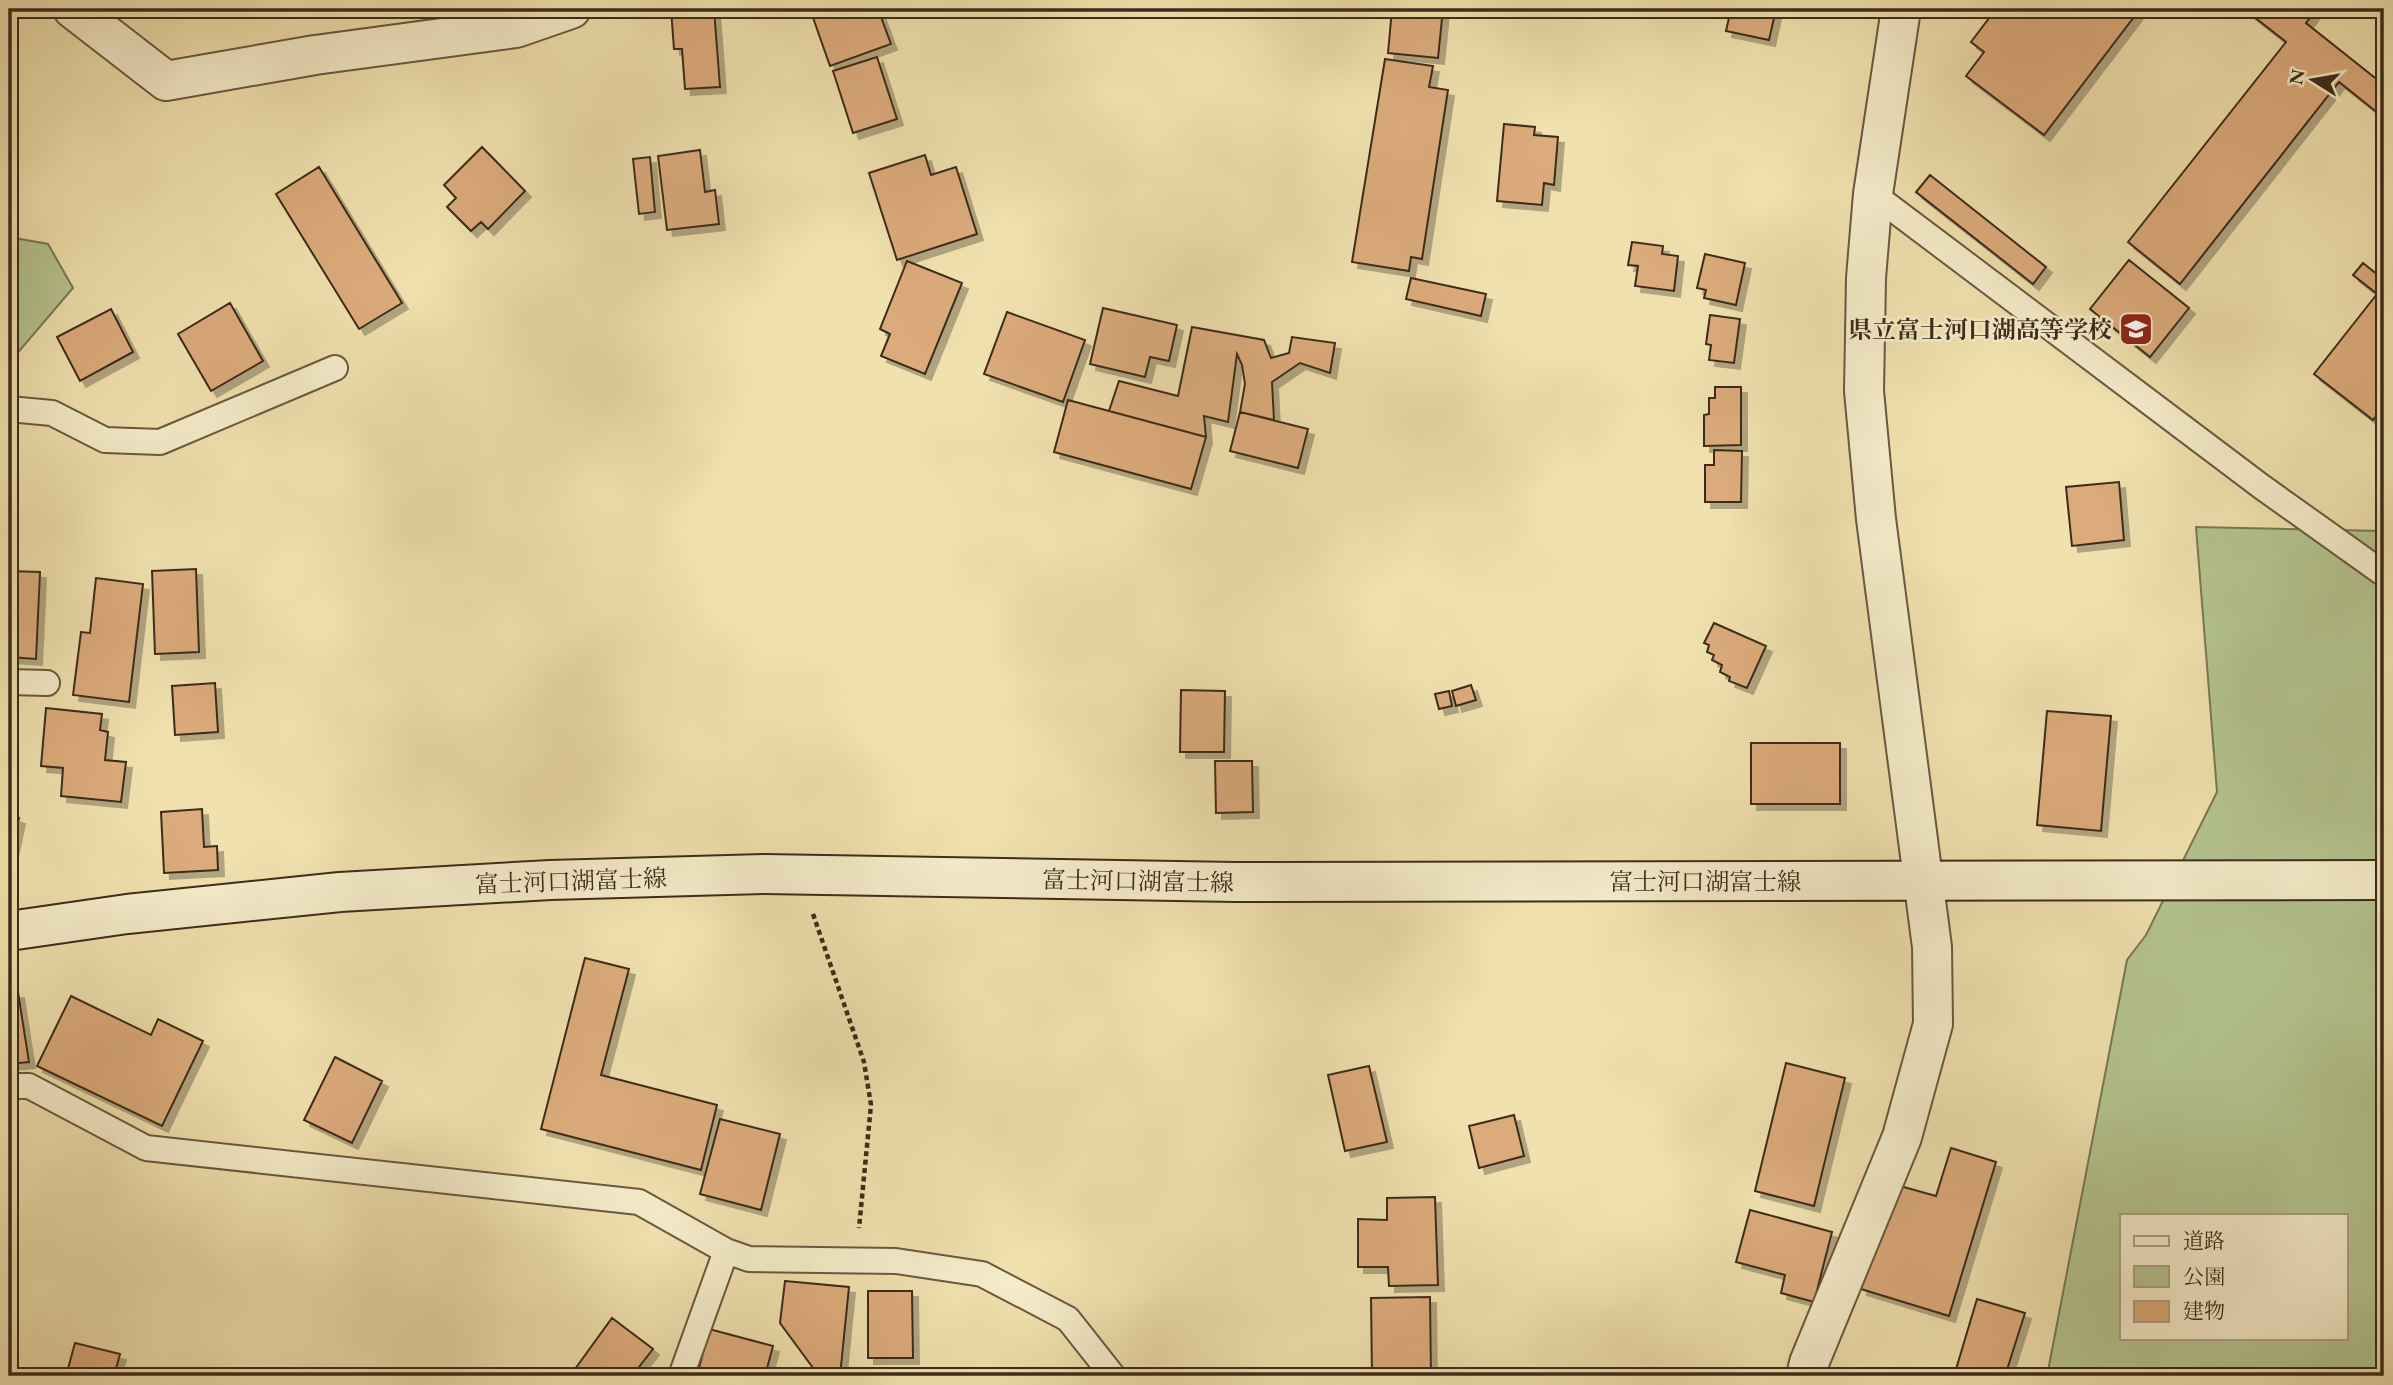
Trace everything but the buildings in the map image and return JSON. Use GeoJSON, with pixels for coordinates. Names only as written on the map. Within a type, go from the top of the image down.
{"type":"FeatureCollection","features":[{"type":"Feature","properties":{"kind":"main road"},"geometry":{"type":"LineString","coordinates":[[73,9],[166,81],[316,55],[516,27],[571,9]]}},
{"type":"Feature","properties":{"kind":"main road"},"geometry":{"type":"LineString","coordinates":[[1806,1376],[1902,1137],[1933,1024],[1932,947],[1876,519],[1864,391],[1866,278],[1873,194],[1901,9]]}},
{"type":"Feature","properties":{"kind":"main road","name":"富士河口湖富士線"},"geometry":{"type":"LineString","coordinates":[[9,931],[127,914],[340,892],[550,880],[799,875],[1235,882],[2384,880]]}},
{"type":"Feature","properties":{"kind":"main road","name":"富士河口湖富士線"},"geometry":{"type":"LineString","coordinates":[[2270,881],[2384,893]]}},
{"type":"Feature","properties":{"kind":"lane"},"geometry":{"type":"LineString","coordinates":[[1873,194],[2262,487],[2384,574]]}},
{"type":"Feature","properties":{"kind":"lane"},"geometry":{"type":"LineString","coordinates":[[9,409],[52,413],[105,440],[160,442],[335,369]]}},
{"type":"Feature","properties":{"kind":"lane"},"geometry":{"type":"LineString","coordinates":[[9,682],[47,682]]}},
{"type":"Feature","properties":{"kind":"lane"},"geometry":{"type":"LineString","coordinates":[[9,1086],[29,1086],[146,1148],[639,1202],[726,1251],[749,1259],[895,1261],[982,1274],[1068,1319],[1113,1376]]}},
{"type":"Feature","properties":{"kind":"lane"},"geometry":{"type":"LineString","coordinates":[[681,1376],[726,1251]]}},
{"type":"Feature","properties":{"kind":"path"},"geometry":{"type":"LineString","coordinates":[[799,875],[864,1062],[872,1105],[856,1260]]}},
{"type":"Feature","properties":{"kind":"green space"},"geometry":{"type":"Polygon","coordinates":[[[9,237],[48,244],[73,288],[9,363],[9,237]]]}},
{"type":"Feature","properties":{"kind":"green space"},"geometry":{"type":"Polygon","coordinates":[[[2196,527],[2384,531],[2384,1376],[2047,1376],[2127,960],[2146,935],[2217,792],[2196,527]]]}},
{"type":"Feature","properties":{"kind":"place","name":"県立富士河口湖高等学校"},"geometry":{"type":"Point","coordinates":[2136,329]}}]}
